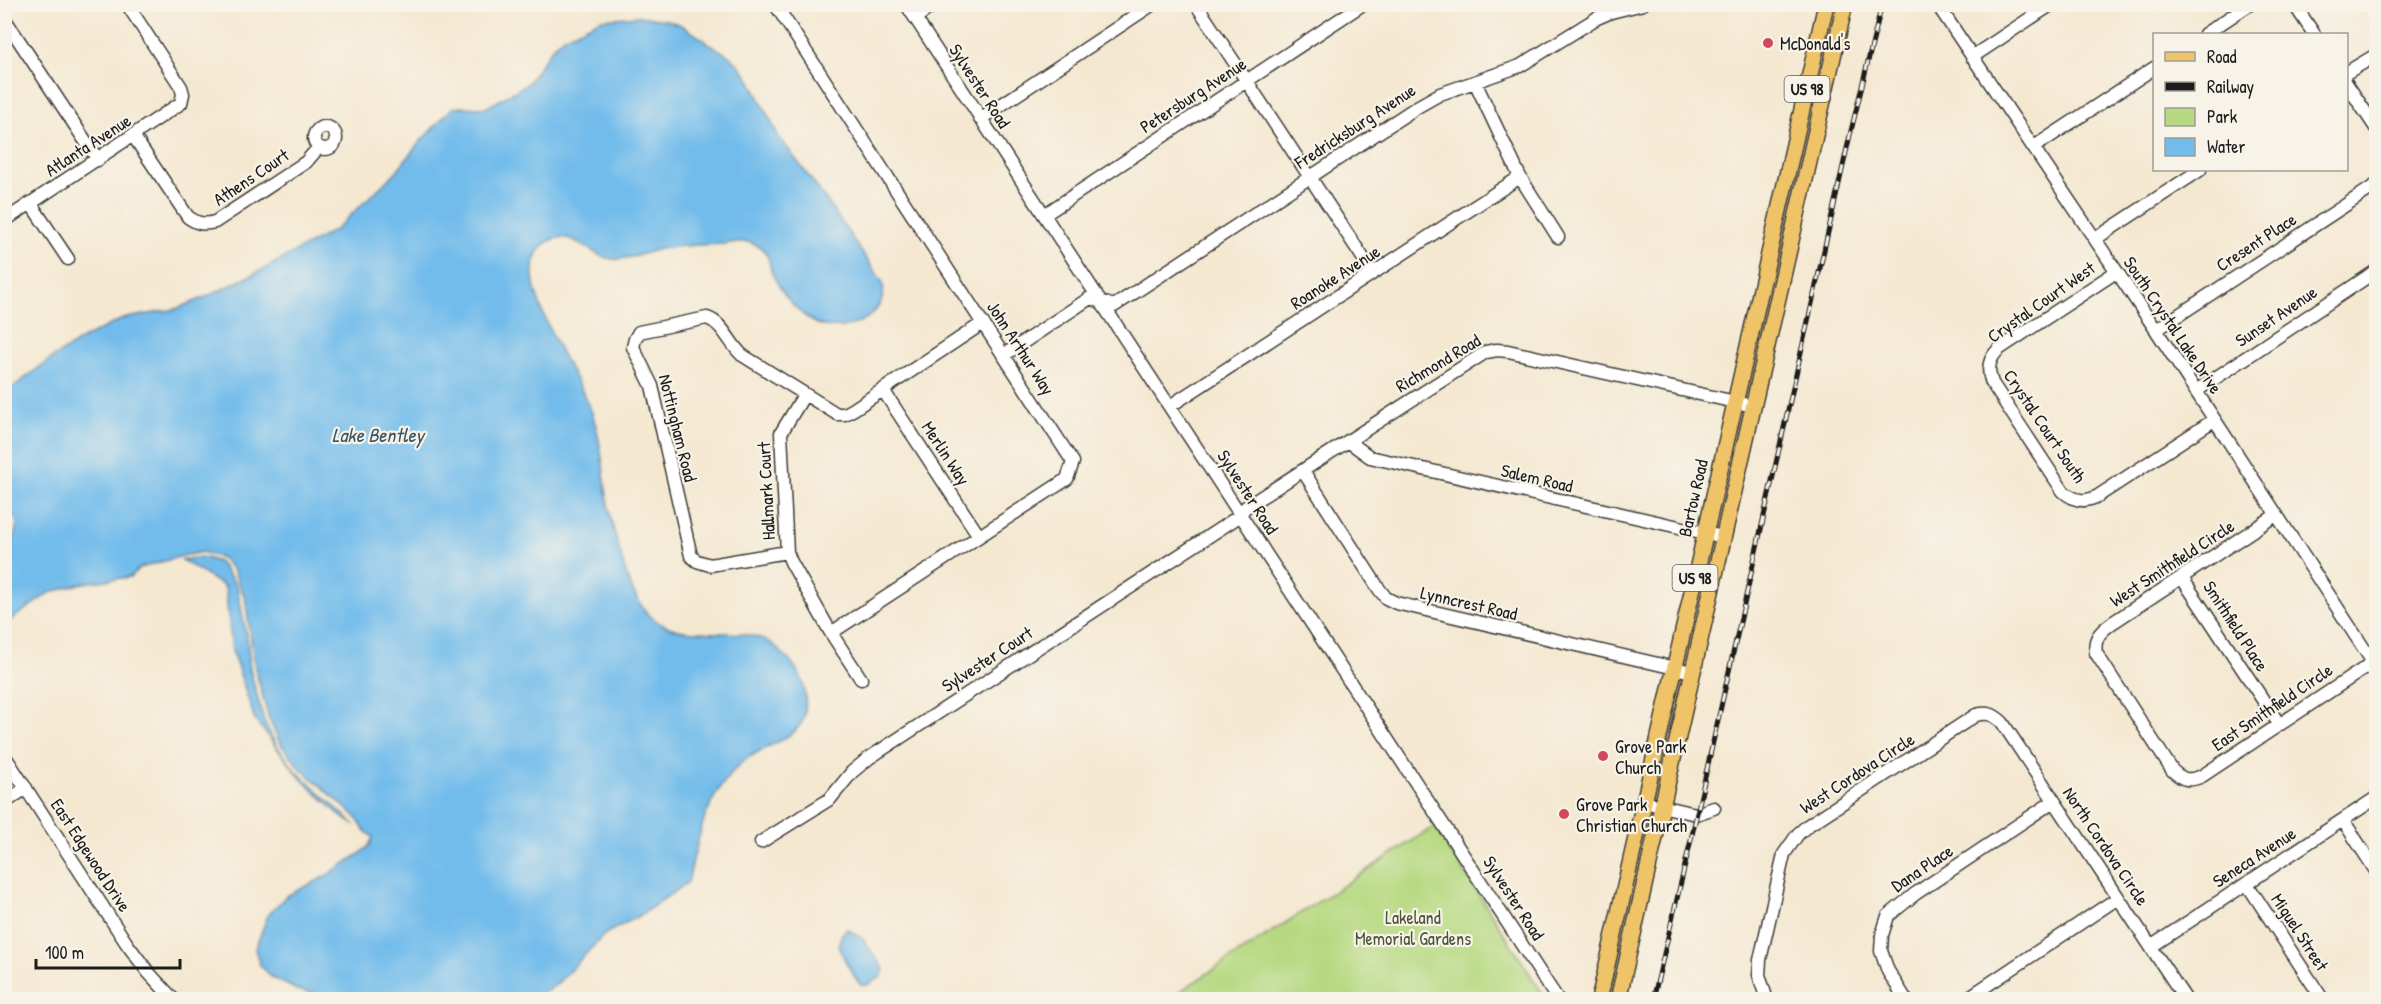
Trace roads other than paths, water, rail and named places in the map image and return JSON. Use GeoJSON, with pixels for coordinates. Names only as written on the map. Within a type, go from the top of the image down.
{"type":"FeatureCollection","features":[{"type":"Feature","properties":{"kind":"main road","name":"Bartow Road"},"geometry":{"type":"LineString","coordinates":[[1599,999],[1826,4]]}},
{"type":"Feature","properties":{"kind":"main road","name":"US 98"},"geometry":{"type":"LineString","coordinates":[[1618,999],[1845,4]]}},
{"type":"Feature","properties":{"kind":"street","name":"Atlanta Avenue"},"geometry":{"type":"LineString","coordinates":[[5,219],[134,137],[180,103],[182,92],[127,4]]}},
{"type":"Feature","properties":{"kind":"street","name":"John Arthur Way"},"geometry":{"type":"LineString","coordinates":[[775,4],[1073,462],[1067,479],[831,633]]}},
{"type":"Feature","properties":{"kind":"street","name":"Sylvester Road"},"geometry":{"type":"LineString","coordinates":[[906,4],[1558,999]]}},
{"type":"Feature","properties":{"kind":"street"},"geometry":{"type":"LineString","coordinates":[[915,18],[935,4]]}},
{"type":"Feature","properties":{"kind":"street"},"geometry":{"type":"LineString","coordinates":[[980,119],[1154,4]]}},
{"type":"Feature","properties":{"kind":"street"},"geometry":{"type":"LineString","coordinates":[[1196,4],[1373,273]]}},
{"type":"Feature","properties":{"kind":"street","name":"Petersburg Avenue"},"geometry":{"type":"LineString","coordinates":[[1044,215],[1363,4]]}},
{"type":"Feature","properties":{"kind":"street","name":"Fredricksburg Avenue"},"geometry":{"type":"LineString","coordinates":[[1101,302],[1114,306],[1440,94],[1527,63],[1609,8],[1643,4]]}},
{"type":"Feature","properties":{"kind":"street","name":"South Crystal Lake Drive"},"geometry":{"type":"LineString","coordinates":[[1937,4],[2156,330],[2375,664]]}},
{"type":"Feature","properties":{"kind":"street"},"geometry":{"type":"LineString","coordinates":[[1972,57],[2052,4]]}},
{"type":"Feature","properties":{"kind":"street"},"geometry":{"type":"LineString","coordinates":[[2206,33],[2250,4]]}},
{"type":"Feature","properties":{"kind":"street"},"geometry":{"type":"LineString","coordinates":[[2294,4],[2313,33]]}},
{"type":"Feature","properties":{"kind":"street"},"geometry":{"type":"LineString","coordinates":[[4,18],[98,160]]}},
{"type":"Feature","properties":{"kind":"street"},"geometry":{"type":"LineString","coordinates":[[2348,72],[2376,55]]}},
{"type":"Feature","properties":{"kind":"street"},"geometry":{"type":"LineString","coordinates":[[2034,147],[2153,69]]}},
{"type":"Feature","properties":{"kind":"street"},"geometry":{"type":"LineString","coordinates":[[1475,82],[1520,177],[1558,237]]}},
{"type":"Feature","properties":{"kind":"street"},"geometry":{"type":"LineString","coordinates":[[2348,86],[2376,128]]}},
{"type":"Feature","properties":{"kind":"street","name":"Athens Court"},"geometry":{"type":"LineString","coordinates":[[134,137],[188,217],[196,223],[206,225],[216,222],[306,162],[319,147]]}},
{"type":"Feature","properties":{"kind":"street"},"geometry":{"type":"LineString","coordinates":[[2095,239],[2198,171]]}},
{"type":"Feature","properties":{"kind":"street","name":"Roanoke Avenue"},"geometry":{"type":"LineString","coordinates":[[1170,406],[1520,177]]}},
{"type":"Feature","properties":{"kind":"street","name":"Cresent Place"},"geometry":{"type":"LineString","coordinates":[[2156,330],[2376,185]]}},
{"type":"Feature","properties":{"kind":"street"},"geometry":{"type":"LineString","coordinates":[[31,204],[68,259]]}},
{"type":"Feature","properties":{"kind":"street","name":"Sunset Avenue"},"geometry":{"type":"LineString","coordinates":[[2196,391],[2376,271]]}},
{"type":"Feature","properties":{"kind":"street","name":"Crystal Court West"},"geometry":{"type":"LineString","coordinates":[[1989,365],[1994,353],[1999,349],[2116,272]]}},
{"type":"Feature","properties":{"kind":"street"},"geometry":{"type":"LineString","coordinates":[[1004,355],[1090,298],[1101,302]]}},
{"type":"Feature","properties":{"kind":"street","name":"Nottingham Road"},"geometry":{"type":"LineString","coordinates":[[787,552],[710,565],[696,561],[691,556],[650,377],[635,355],[635,339],[639,332],[707,318],[716,320],[732,345],[742,355],[837,414],[845,414],[983,323]]}},
{"type":"Feature","properties":{"kind":"street","name":"Richmond Road"},"geometry":{"type":"LineString","coordinates":[[1241,513],[1246,507],[1486,352],[1497,350],[1753,406]]}},
{"type":"Feature","properties":{"kind":"street","name":"Crystal Court South"},"geometry":{"type":"LineString","coordinates":[[1989,365],[1992,383],[2063,491],[2070,498],[2080,501],[2098,496],[2214,420]]}},
{"type":"Feature","properties":{"kind":"street","name":"Merlin Way"},"geometry":{"type":"LineString","coordinates":[[883,390],[979,536]]}},
{"type":"Feature","properties":{"kind":"street","name":"Hallmark Court"},"geometry":{"type":"LineString","coordinates":[[804,395],[781,433],[787,552],[831,633],[861,679]]}},
{"type":"Feature","properties":{"kind":"street","name":"Salem Road"},"geometry":{"type":"LineString","coordinates":[[1348,441],[1370,457],[1723,537]]}},
{"type":"Feature","properties":{"kind":"street","name":"Lynncrest Road"},"geometry":{"type":"LineString","coordinates":[[1303,471],[1386,598],[1396,603],[1692,672]]}},
{"type":"Feature","properties":{"kind":"street","name":"Sylvester Court"},"geometry":{"type":"LineString","coordinates":[[761,842],[831,799],[852,772],[869,758],[1241,513]]}},
{"type":"Feature","properties":{"kind":"street","name":"West Smithfield Circle"},"geometry":{"type":"LineString","coordinates":[[2190,780],[2180,778],[2172,770],[2096,653],[2095,646],[2101,631],[2276,515]]}},
{"type":"Feature","properties":{"kind":"street","name":"Smithfield Place"},"geometry":{"type":"LineString","coordinates":[[2182,578],[2279,724]]}},
{"type":"Feature","properties":{"kind":"street","name":"East Smithfield Circle"},"geometry":{"type":"LineString","coordinates":[[2190,780],[2202,776],[2279,724],[2375,664]]}},
{"type":"Feature","properties":{"kind":"street","name":"North Cordova Circle"},"geometry":{"type":"LineString","coordinates":[[1994,714],[2002,722],[2151,946],[2181,998]]}},
{"type":"Feature","properties":{"kind":"street","name":"West Cordova Circle"},"geometry":{"type":"LineString","coordinates":[[1767,999],[1759,975],[1760,960],[1784,854],[1798,834],[1976,715],[1994,714]]}},
{"type":"Feature","properties":{"kind":"street","name":"East Edgewood Drive"},"geometry":{"type":"LineString","coordinates":[[4,755],[127,944],[148,972],[174,999]]}},
{"type":"Feature","properties":{"kind":"street"},"geometry":{"type":"LineString","coordinates":[[4,803],[26,788]]}},
{"type":"Feature","properties":{"kind":"street","name":"Seneca Avenue"},"geometry":{"type":"LineString","coordinates":[[2151,946],[2376,798]]}},
{"type":"Feature","properties":{"kind":"street","name":"Dana Place"},"geometry":{"type":"LineString","coordinates":[[1906,999],[1888,971],[1881,951],[1881,935],[1888,916],[1915,894],[2054,801]]}},
{"type":"Feature","properties":{"kind":"street"},"geometry":{"type":"LineString","coordinates":[[1644,802],[1696,814],[1714,808]]}},
{"type":"Feature","properties":{"kind":"street"},"geometry":{"type":"LineString","coordinates":[[2343,820],[2376,871]]}},
{"type":"Feature","properties":{"kind":"street","name":"Miguel Street"},"geometry":{"type":"LineString","coordinates":[[2247,884],[2323,999]]}},
{"type":"Feature","properties":{"kind":"street"},"geometry":{"type":"LineString","coordinates":[[1965,999],[2118,898]]}},
{"type":"Feature","properties":{"kind":"water","name":"Lake Bentley"},"geometry":{"type":"Polygon","coordinates":[[[638,16],[667,20],[681,25],[729,56],[740,66],[750,80],[779,137],[822,194],[883,283],[883,296],[878,307],[870,315],[860,322],[835,327],[823,326],[800,312],[775,280],[764,250],[749,242],[676,247],[629,258],[612,259],[573,240],[561,238],[549,241],[539,250],[534,261],[533,273],[538,301],[558,348],[585,396],[593,416],[601,450],[611,520],[625,571],[638,600],[647,613],[660,623],[674,629],[740,634],[771,643],[794,665],[801,677],[805,697],[805,712],[802,721],[789,735],[748,757],[718,790],[705,819],[688,882],[642,914],[605,934],[556,985],[535,999],[337,999],[297,990],[271,977],[260,965],[255,949],[268,915],[286,896],[323,878],[361,853],[369,846],[373,837],[364,830],[356,817],[299,767],[280,743],[269,719],[255,668],[245,597],[233,570],[222,558],[202,552],[140,568],[130,577],[65,588],[49,593],[5,624],[5,558],[13,541],[17,524],[5,500],[5,393],[52,358],[122,319],[176,309],[206,297],[264,269],[335,230],[395,173],[418,144],[452,108],[486,108],[527,84],[552,48],[564,37],[602,19],[638,16]]]}},
{"type":"Feature","properties":{"kind":"water"},"geometry":{"type":"Polygon","coordinates":[[[201,557],[219,562],[237,586],[248,644],[250,670],[264,721],[276,745],[295,770],[355,825],[343,818],[303,781],[255,720],[232,650],[225,587],[182,560],[201,557]]]}},
{"type":"Feature","properties":{"kind":"water"},"geometry":{"type":"Polygon","coordinates":[[[847,929],[863,939],[884,969],[881,977],[867,985],[861,985],[857,980],[838,946],[842,934],[847,929]]]}},
{"type":"Feature","properties":{"kind":"railway"},"geometry":{"type":"LineString","coordinates":[[1653,1000],[1850,135],[1882,4]]}},
{"type":"Feature","properties":{"kind":"place","name":"McDonald's"},"geometry":{"type":"Point","coordinates":[1768,43]}},
{"type":"Feature","properties":{"kind":"place","name":"Grove Park Church"},"geometry":{"type":"Point","coordinates":[1603,756]}},
{"type":"Feature","properties":{"kind":"place","name":"Grove Park Christian Church"},"geometry":{"type":"Point","coordinates":[1564,814]}},
{"type":"Feature","properties":{"kind":"park label","name":"Lakeland Memorial Gardens"},"geometry":{"type":"Point","coordinates":[1413,927]}}]}
